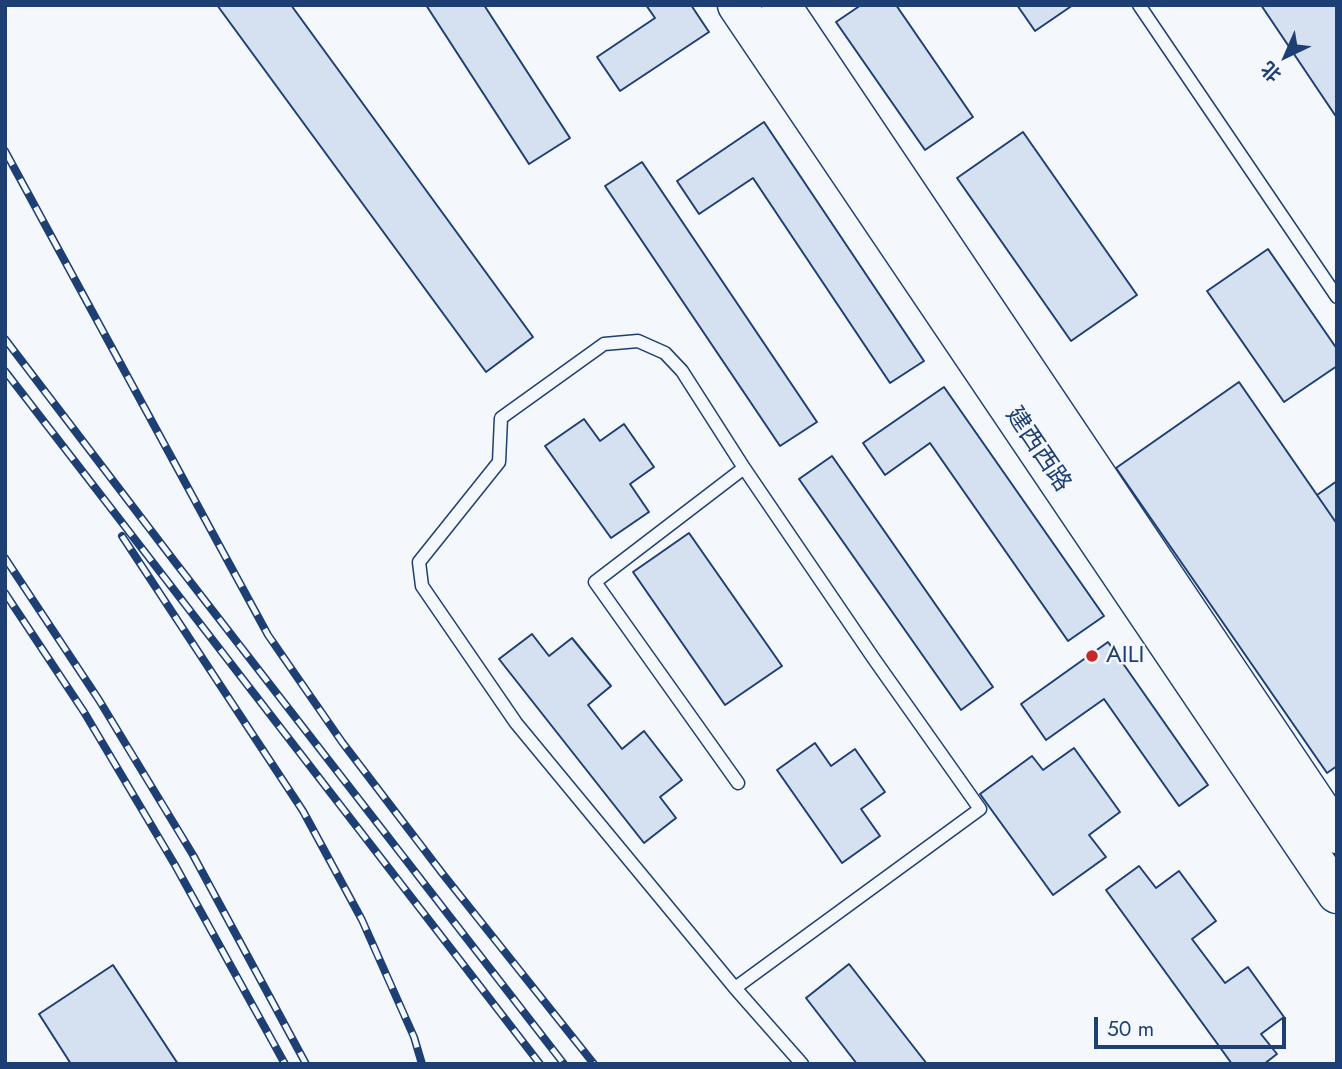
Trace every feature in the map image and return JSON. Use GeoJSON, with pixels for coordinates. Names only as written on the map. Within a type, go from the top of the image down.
{"type":"FeatureCollection","features":[{"type":"Feature","properties":{"kind":"highway","name":"建西西路"},"geometry":{"type":"LineString","coordinates":[[737,5],[1337,894]]}},
{"type":"Feature","properties":{"kind":"highway","name":"建西西路"},"geometry":{"type":"LineString","coordinates":[[781,5],[1337,834]]}},
{"type":"Feature","properties":{"kind":"lane"},"geometry":{"type":"LineString","coordinates":[[1139,5],[1337,297]]}},
{"type":"Feature","properties":{"kind":"lane"},"geometry":{"type":"LineString","coordinates":[[736,988],[980,809],[744,468],[682,371],[665,353],[638,341],[604,344],[501,418],[499,462],[419,562],[422,586],[516,723],[736,988],[802,1064]]}},
{"type":"Feature","properties":{"kind":"lane"},"geometry":{"type":"LineString","coordinates":[[738,783],[595,582],[744,468]]}},
{"type":"Feature","properties":{"kind":"building"},"geometry":{"type":"Polygon","coordinates":[[[217,5],[291,5],[533,337],[486,372],[217,5]]]}},
{"type":"Feature","properties":{"kind":"building"},"geometry":{"type":"Polygon","coordinates":[[[426,5],[484,5],[570,138],[529,164],[426,5]]]}},
{"type":"Feature","properties":{"kind":"building"},"geometry":{"type":"Polygon","coordinates":[[[646,5],[691,5],[709,32],[620,91],[597,57],[655,18],[646,5]]]}},
{"type":"Feature","properties":{"kind":"building"},"geometry":{"type":"Polygon","coordinates":[[[861,5],[896,5],[973,117],[925,150],[836,22],[861,5]]]}},
{"type":"Feature","properties":{"kind":"building"},"geometry":{"type":"Polygon","coordinates":[[[1017,5],[1073,5],[1035,31],[1017,5]]]}},
{"type":"Feature","properties":{"kind":"building"},"geometry":{"type":"Polygon","coordinates":[[[1261,5],[1337,5],[1337,118],[1261,5]]]}},
{"type":"Feature","properties":{"kind":"building"},"geometry":{"type":"Polygon","coordinates":[[[764,122],[924,361],[890,383],[753,178],[699,214],[677,181],[764,122]]]}},
{"type":"Feature","properties":{"kind":"building"},"geometry":{"type":"Polygon","coordinates":[[[1023,132],[1137,295],[1071,341],[957,178],[1023,132]]]}},
{"type":"Feature","properties":{"kind":"building"},"geometry":{"type":"Polygon","coordinates":[[[642,162],[817,422],[780,446],[605,186],[642,162]]]}},
{"type":"Feature","properties":{"kind":"building"},"geometry":{"type":"Polygon","coordinates":[[[1268,249],[1337,349],[1337,366],[1284,402],[1207,291],[1268,249]]]}},
{"type":"Feature","properties":{"kind":"building"},"geometry":{"type":"Polygon","coordinates":[[[1239,382],[1337,524],[1337,766],[1327,773],[1116,468],[1239,382]]]}},
{"type":"Feature","properties":{"kind":"building"},"geometry":{"type":"Polygon","coordinates":[[[944,387],[1104,616],[1068,641],[930,443],[885,475],[863,443],[944,387]]]}},
{"type":"Feature","properties":{"kind":"building"},"geometry":{"type":"Polygon","coordinates":[[[584,419],[600,441],[624,424],[654,467],[630,484],[649,512],[611,538],[545,446],[584,419]]]}},
{"type":"Feature","properties":{"kind":"building"},"geometry":{"type":"Polygon","coordinates":[[[832,456],[993,687],[961,710],[799,479],[832,456]]]}},
{"type":"Feature","properties":{"kind":"building"},"geometry":{"type":"Polygon","coordinates":[[[1337,481],[1337,524],[1317,495],[1337,481]]]}},
{"type":"Feature","properties":{"kind":"building"},"geometry":{"type":"Polygon","coordinates":[[[689,533],[782,666],[725,705],[633,572],[689,533]]]}},
{"type":"Feature","properties":{"kind":"building"},"geometry":{"type":"Polygon","coordinates":[[[532,634],[549,656],[572,638],[611,686],[588,705],[622,749],[644,731],[682,780],[660,797],[676,818],[644,843],[499,659],[532,634]]]}},
{"type":"Feature","properties":{"kind":"building"},"geometry":{"type":"Polygon","coordinates":[[[1108,642],[1208,785],[1179,806],[1104,699],[1046,740],[1021,704],[1108,642]]]}},
{"type":"Feature","properties":{"kind":"building"},"geometry":{"type":"Polygon","coordinates":[[[815,743],[831,766],[855,749],[885,792],[861,809],[880,836],[842,863],[777,770],[815,743]]]}},
{"type":"Feature","properties":{"kind":"building"},"geometry":{"type":"Polygon","coordinates":[[[1074,748],[1120,812],[1089,835],[1106,857],[1053,895],[980,794],[1032,756],[1043,770],[1074,748]]]}},
{"type":"Feature","properties":{"kind":"building"},"geometry":{"type":"Polygon","coordinates":[[[1139,866],[1156,888],[1179,871],[1216,921],[1192,939],[1225,983],[1248,967],[1284,1017],[1261,1034],[1277,1054],[1264,1064],[1232,1064],[1106,890],[1139,866]]]}},
{"type":"Feature","properties":{"kind":"building"},"geometry":{"type":"Polygon","coordinates":[[[849,964],[927,1064],[857,1064],[806,998],[849,964]]]}},
{"type":"Feature","properties":{"kind":"building"},"geometry":{"type":"Polygon","coordinates":[[[113,965],[178,1064],[71,1064],[39,1014],[113,965]]]}},
{"type":"Feature","properties":{"kind":"railway"},"geometry":{"type":"LineString","coordinates":[[5,151],[268,635],[342,742],[594,1064]]}},
{"type":"Feature","properties":{"kind":"railway"},"geometry":{"type":"LineString","coordinates":[[5,339],[564,1064]]}},
{"type":"Feature","properties":{"kind":"railway"},"geometry":{"type":"LineString","coordinates":[[5,371],[540,1064]]}},
{"type":"Feature","properties":{"kind":"railway"},"geometry":{"type":"LineString","coordinates":[[122,536],[303,811],[362,920],[414,1037],[422,1064]]}},
{"type":"Feature","properties":{"kind":"railway"},"geometry":{"type":"LineString","coordinates":[[5,558],[99,700],[193,855],[306,1064]]}},
{"type":"Feature","properties":{"kind":"railway"},"geometry":{"type":"LineString","coordinates":[[5,593],[84,712],[175,865],[285,1064]]}},
{"type":"Feature","properties":{"kind":"place","name":"AILI"},"geometry":{"type":"Point","coordinates":[1092,656]}}]}
